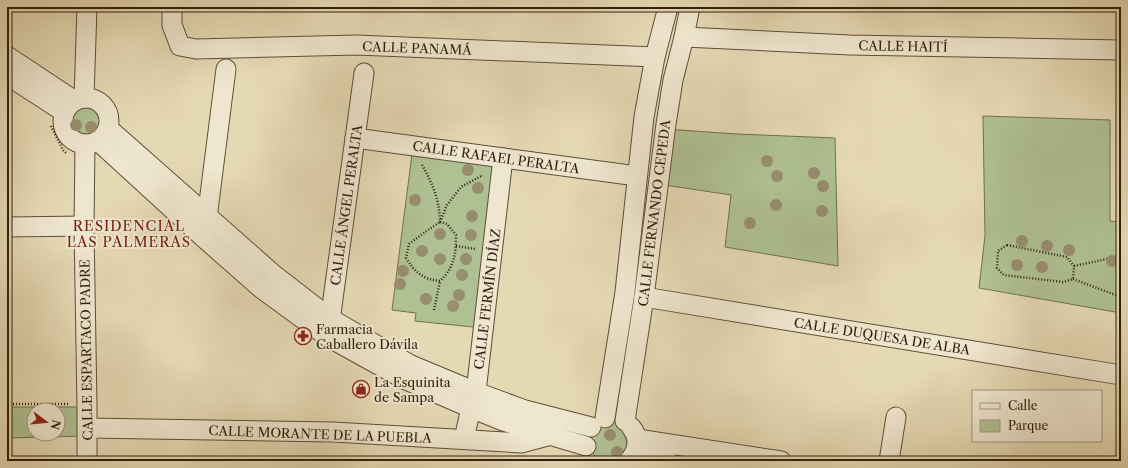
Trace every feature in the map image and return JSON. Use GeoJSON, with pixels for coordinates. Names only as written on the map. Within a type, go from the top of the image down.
{"type":"FeatureCollection","features":[{"type":"Feature","properties":{"kind":"street"},"geometry":{"type":"LineString","coordinates":[[7,75],[74,104],[92,98],[99,101],[108,113],[109,121],[97,137],[78,142],[72,139],[64,127],[63,119],[74,104],[87,7]]}},
{"type":"Feature","properties":{"kind":"street","name":"CALLE PANAMÁ"},"geometry":{"type":"LineString","coordinates":[[172,7],[172,25],[180,46],[196,49],[356,45],[655,57]]}},
{"type":"Feature","properties":{"kind":"street","name":"CALLE FERNANDO CEPEDA"},"geometry":{"type":"LineString","coordinates":[[590,453],[586,436],[598,422],[625,292],[644,117],[655,57],[668,7]]}},
{"type":"Feature","properties":{"kind":"street","name":"CALLE FERNANDO CEPEDA"},"geometry":{"type":"LineString","coordinates":[[625,421],[644,297],[666,124],[673,80],[690,7]]}},
{"type":"Feature","properties":{"kind":"street","name":"CALLE HAITÍ"},"geometry":{"type":"LineString","coordinates":[[684,37],[850,44],[1121,50]]}},
{"type":"Feature","properties":{"kind":"street"},"geometry":{"type":"LineString","coordinates":[[7,56],[74,104]]}},
{"type":"Feature","properties":{"kind":"street"},"geometry":{"type":"LineString","coordinates":[[204,238],[226,69]]}},
{"type":"Feature","properties":{"kind":"street","name":"CALLE ÁNGEL PERALTA"},"geometry":{"type":"LineString","coordinates":[[328,337],[364,73]]}},
{"type":"Feature","properties":{"kind":"street"},"geometry":{"type":"LineString","coordinates":[[97,137],[207,217],[273,274],[331,319],[473,400],[503,421],[552,435],[590,453]]}},
{"type":"Feature","properties":{"kind":"street"},"geometry":{"type":"LineString","coordinates":[[97,137],[204,238],[262,289],[328,337],[404,379],[473,400],[598,422],[616,417],[625,421],[633,429],[633,452]]}},
{"type":"Feature","properties":{"kind":"street","name":"CALLE ESPARTACO PADRE"},"geometry":{"type":"LineString","coordinates":[[87,461],[88,428],[84,226],[97,137]]}},
{"type":"Feature","properties":{"kind":"street","name":"CALLE RAFAEL PERALTA"},"geometry":{"type":"LineString","coordinates":[[355,138],[414,146],[503,165],[637,176]]}},
{"type":"Feature","properties":{"kind":"street","name":"CALLE FERMÍN DÍAZ"},"geometry":{"type":"LineString","coordinates":[[464,439],[473,400],[503,165]]}},
{"type":"Feature","properties":{"kind":"street"},"geometry":{"type":"LineString","coordinates":[[7,227],[84,226]]}},
{"type":"Feature","properties":{"kind":"street","name":"CALLE DUQUESA DE ALBA"},"geometry":{"type":"LineString","coordinates":[[644,297],[1121,375]]}},
{"type":"Feature","properties":{"kind":"street"},"geometry":{"type":"LineString","coordinates":[[889,461],[896,417]]}},
{"type":"Feature","properties":{"kind":"street","name":"CALLE MORANTE DE LA PUEBLA"},"geometry":{"type":"LineString","coordinates":[[88,428],[333,432],[521,442],[552,435]]}},
{"type":"Feature","properties":{"kind":"street"},"geometry":{"type":"LineString","coordinates":[[633,452],[668,461]]}},
{"type":"Feature","properties":{"kind":"street"},"geometry":{"type":"LineString","coordinates":[[633,452],[781,461]]}},
{"type":"Feature","properties":{"kind":"path"},"geometry":{"type":"LineString","coordinates":[[414,146],[420,163],[436,193],[440,222]]}},
{"type":"Feature","properties":{"kind":"path"},"geometry":{"type":"LineString","coordinates":[[440,281],[429,280],[413,269],[406,258],[409,244],[440,222],[447,204],[461,187],[503,165]]}},
{"type":"Feature","properties":{"kind":"path"},"geometry":{"type":"LineString","coordinates":[[434,310],[440,281],[448,274],[454,258],[456,235],[447,224],[440,222]]}},
{"type":"Feature","properties":{"kind":"path"},"geometry":{"type":"LineString","coordinates":[[1073,279],[1074,266],[1067,257],[1007,245],[998,251],[997,268],[1004,274],[1062,282],[1073,279],[1121,297]]}},
{"type":"Feature","properties":{"kind":"path"},"geometry":{"type":"LineString","coordinates":[[1074,266],[1121,256]]}},
{"type":"Feature","properties":{"kind":"path"},"geometry":{"type":"LineString","coordinates":[[7,404],[87,404]]}},
{"type":"Feature","properties":{"kind":"green space"},"geometry":{"type":"Polygon","coordinates":[[[89,104],[96,106],[101,111],[103,121],[101,131],[96,136],[83,138],[76,136],[71,131],[69,118],[71,111],[76,106],[89,104]]]}},
{"type":"Feature","properties":{"kind":"green space"},"geometry":{"type":"Polygon","coordinates":[[[983,116],[1110,120],[1110,221],[1121,222],[1121,313],[979,288],[985,236],[983,116]]]}},
{"type":"Feature","properties":{"kind":"green space"},"geometry":{"type":"Polygon","coordinates":[[[665,129],[835,138],[838,266],[725,247],[731,195],[658,184],[665,129]]]}},
{"type":"Feature","properties":{"kind":"green space"},"geometry":{"type":"Polygon","coordinates":[[[413,146],[503,158],[483,328],[415,321],[416,313],[392,310],[413,146]]]}},
{"type":"Feature","properties":{"kind":"green space"},"geometry":{"type":"Polygon","coordinates":[[[7,407],[26,407],[26,438],[7,438],[7,407]]]}},
{"type":"Feature","properties":{"kind":"green space"},"geometry":{"type":"Polygon","coordinates":[[[66,407],[87,407],[88,436],[66,437],[66,407]]]}},
{"type":"Feature","properties":{"kind":"green space"},"geometry":{"type":"Polygon","coordinates":[[[613,421],[620,423],[632,439],[621,461],[604,462],[594,455],[591,445],[592,434],[601,424],[613,421]]]}},
{"type":"Feature","properties":{"kind":"place","name":"Farmacia Caballero Dávila"},"geometry":{"type":"Point","coordinates":[303,336]}},
{"type":"Feature","properties":{"kind":"place","name":"La Esquinita de Sampa"},"geometry":{"type":"Point","coordinates":[361,389]}},
{"type":"Feature","properties":{"kind":"district","name":"RESIDENCIAL LAS PALMERAS"},"geometry":{"type":"Point","coordinates":[129,234]}}]}
